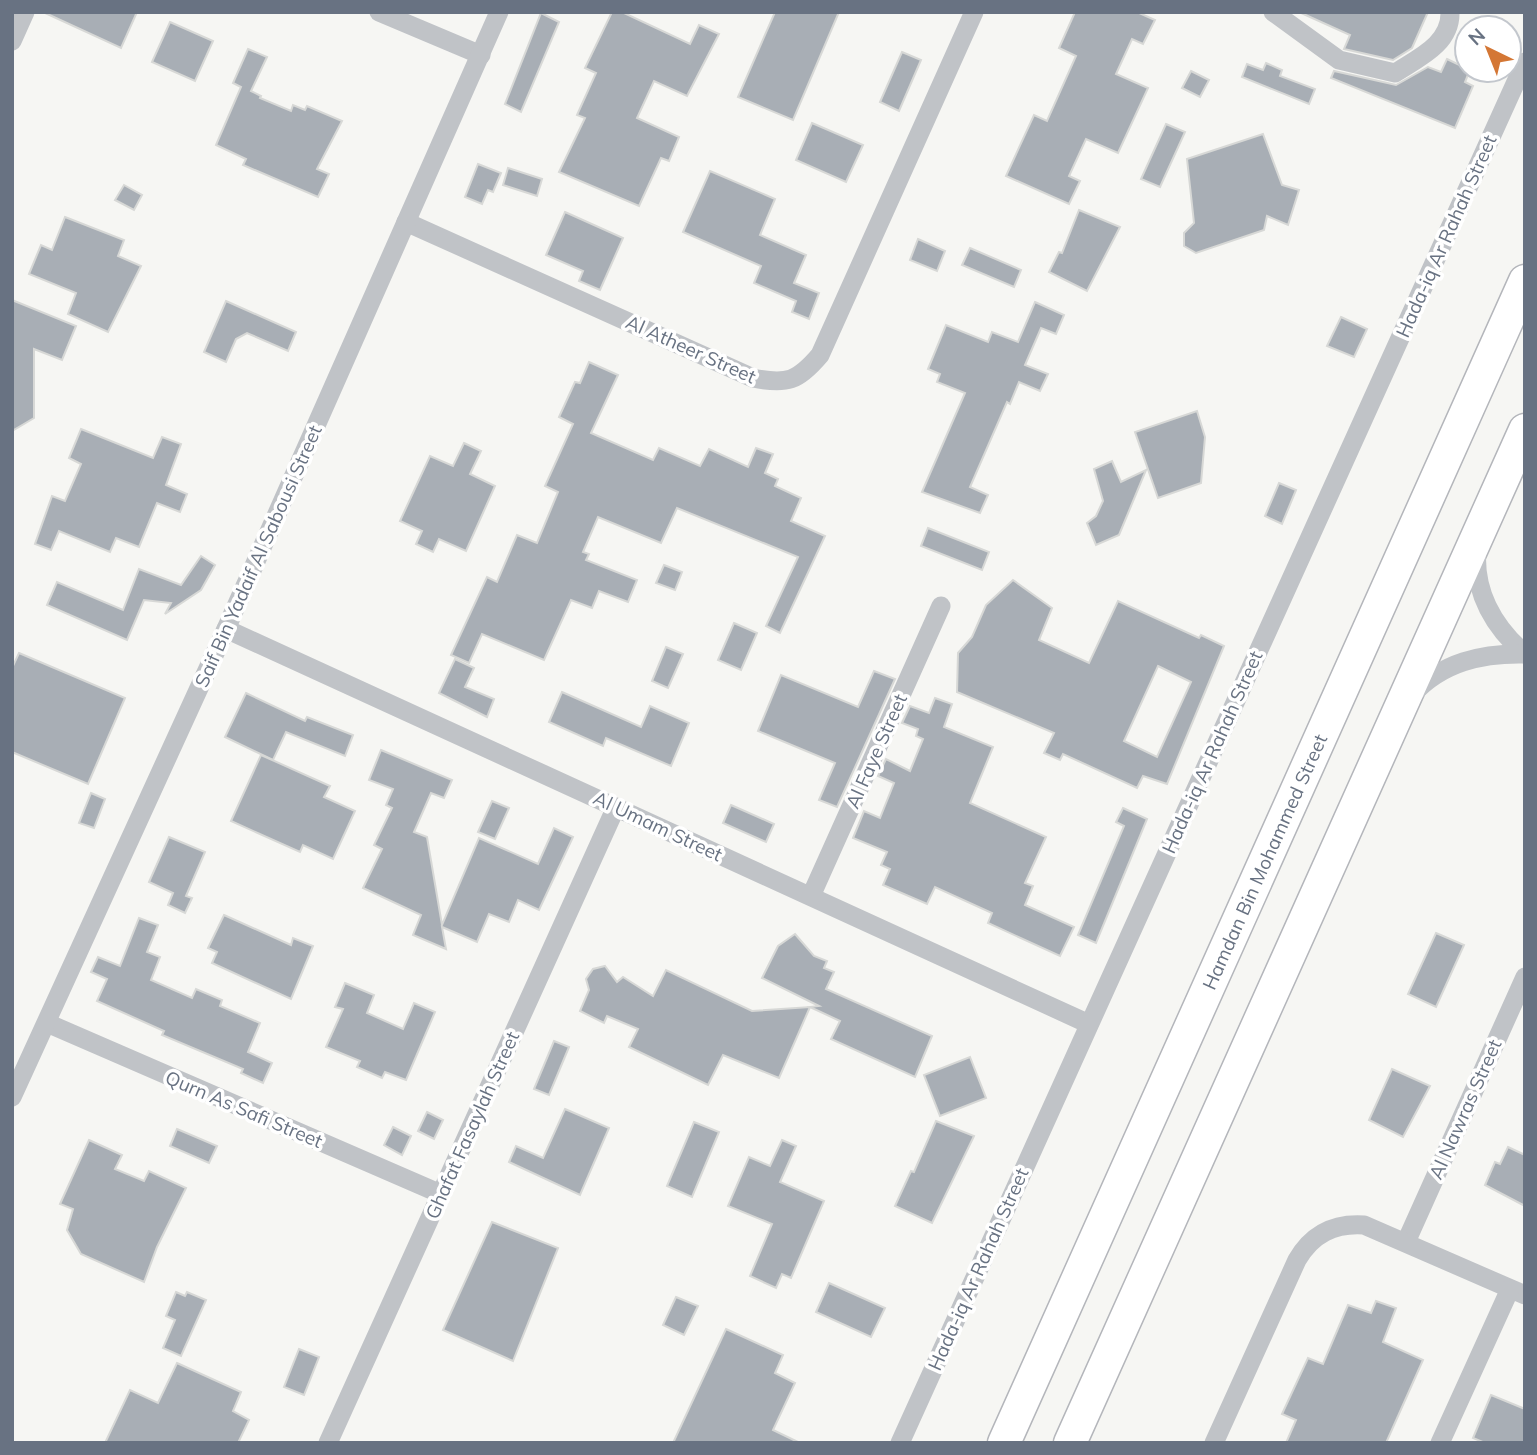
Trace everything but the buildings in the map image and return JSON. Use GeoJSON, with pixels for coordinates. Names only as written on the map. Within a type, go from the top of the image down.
{"type":"FeatureCollection","features":[{"type":"Feature","properties":{"kind":"main road","name":"Hamdan Bin Mohammed Street"},"geometry":{"type":"LineString","coordinates":[[1004,1443],[1525,281]]}},
{"type":"Feature","properties":{"kind":"main road"},"geometry":{"type":"LineString","coordinates":[[1070,1443],[1525,430]]}},
{"type":"Feature","properties":{"kind":"street"},"geometry":{"type":"LineString","coordinates":[[12,41],[25,12]]}},
{"type":"Feature","properties":{"kind":"street"},"geometry":{"type":"LineString","coordinates":[[379,12],[481,55]]}},
{"type":"Feature","properties":{"kind":"street","name":"Saif Bin Yadaif Al Sabousi Street"},"geometry":{"type":"LineString","coordinates":[[12,1097],[226,629],[499,12]]}},
{"type":"Feature","properties":{"kind":"street","name":"Al Atheer Street"},"geometry":{"type":"LineString","coordinates":[[406,222],[753,378],[779,384],[804,374],[820,355],[974,12]]}},
{"type":"Feature","properties":{"kind":"street"},"geometry":{"type":"LineString","coordinates":[[1273,12],[1339,60],[1395,74],[1438,45],[1450,21],[1450,12]]}},
{"type":"Feature","properties":{"kind":"street","name":"Hada-iq Ar Rahah Street"},"geometry":{"type":"LineString","coordinates":[[900,1443],[1525,62]]}},
{"type":"Feature","properties":{"kind":"street"},"geometry":{"type":"LineString","coordinates":[[1478,535],[1478,580],[1487,610],[1508,640],[1525,654]]}},
{"type":"Feature","properties":{"kind":"street","name":"Al Faye Street"},"geometry":{"type":"LineString","coordinates":[[811,896],[941,606]]}},
{"type":"Feature","properties":{"kind":"street","name":"Al Umam Street"},"geometry":{"type":"LineString","coordinates":[[226,629],[1089,1024]]}},
{"type":"Feature","properties":{"kind":"street"},"geometry":{"type":"LineString","coordinates":[[1400,709],[1420,686],[1444,670],[1469,659],[1497,654],[1525,654]]}},
{"type":"Feature","properties":{"kind":"street","name":"Ghafat Fasaylah Street"},"geometry":{"type":"LineString","coordinates":[[328,1443],[616,807]]}},
{"type":"Feature","properties":{"kind":"street","name":"Al Nawras Street"},"geometry":{"type":"LineString","coordinates":[[1406,1242],[1525,977]]}},
{"type":"Feature","properties":{"kind":"street","name":"Qurn As Safi Street"},"geometry":{"type":"LineString","coordinates":[[47,1023],[441,1194]]}},
{"type":"Feature","properties":{"kind":"street"},"geometry":{"type":"LineString","coordinates":[[1214,1443],[1305,1247],[1324,1232],[1354,1225],[1406,1242],[1517,1292],[1440,1443]]}}]}
